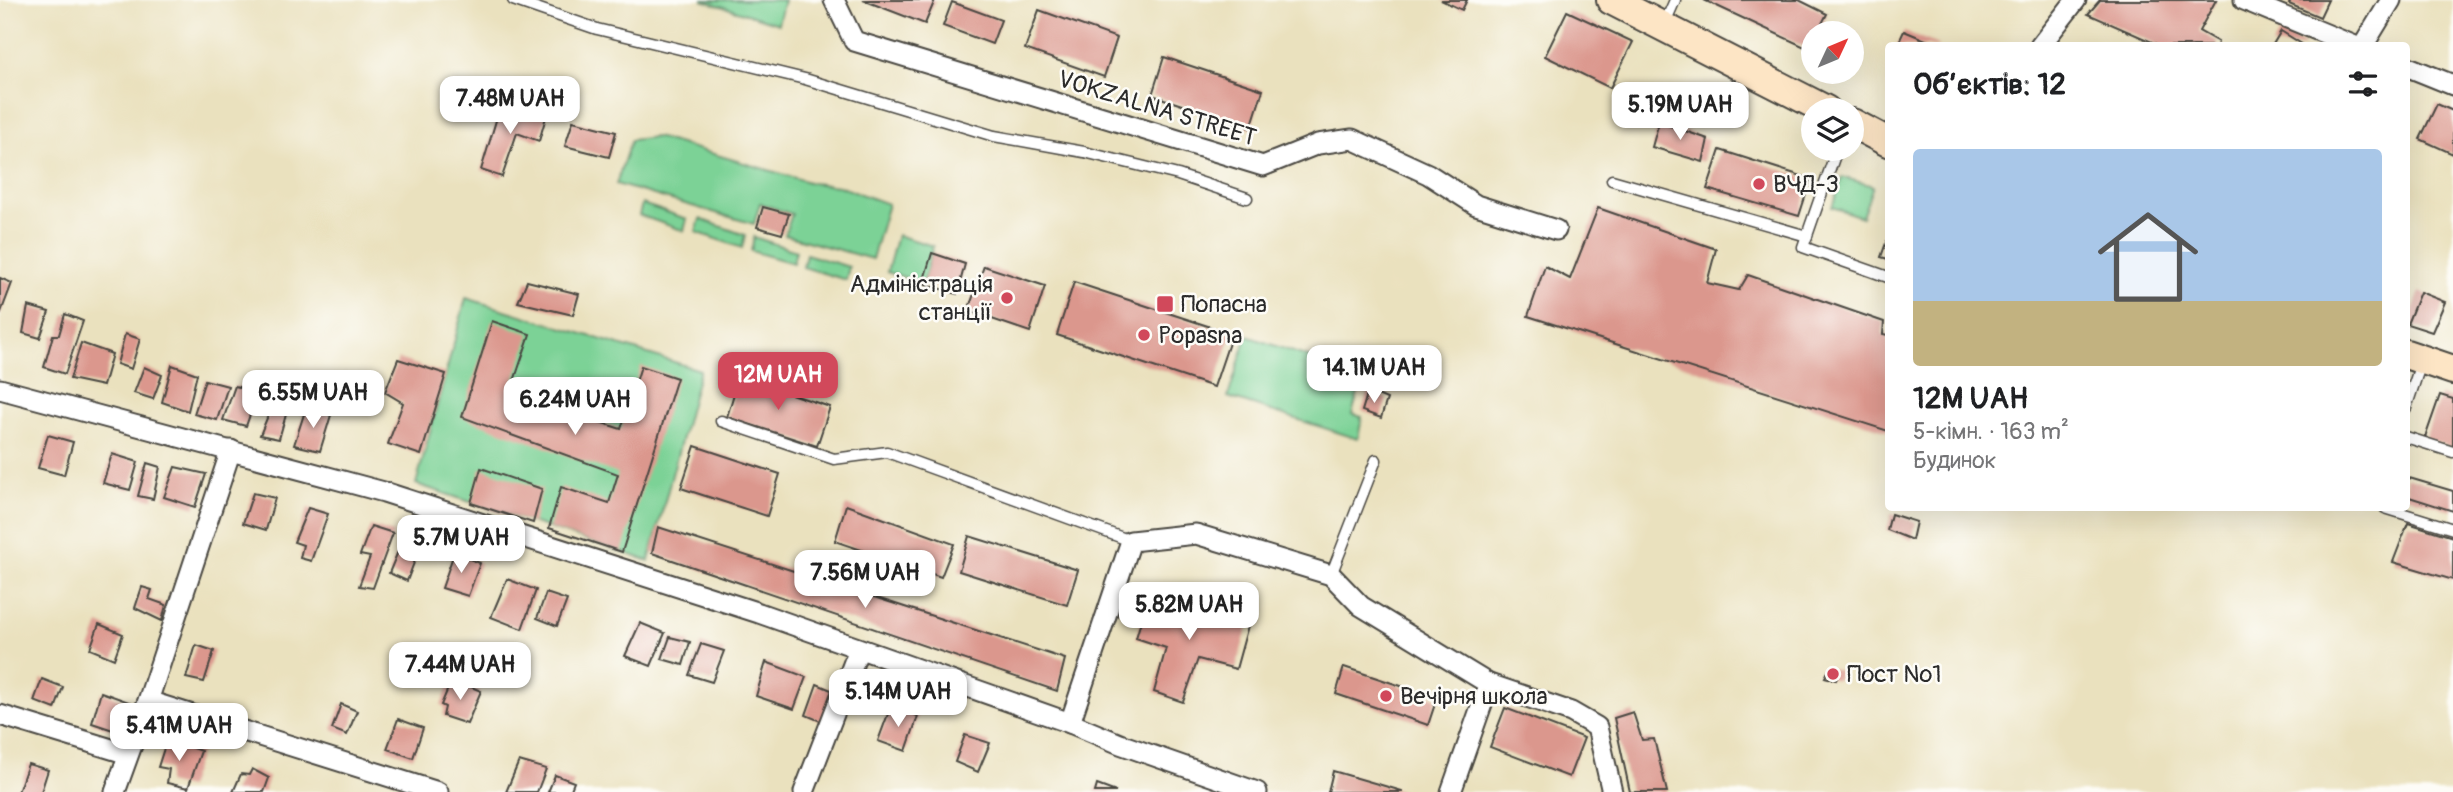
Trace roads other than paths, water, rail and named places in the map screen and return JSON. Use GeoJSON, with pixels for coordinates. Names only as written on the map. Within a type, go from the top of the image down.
{"type":"FeatureCollection","features":[{"type":"Feature","properties":{"kind":"street","name":"VOKZALNA STREET"},"geometry":{"type":"LineString","coordinates":[[834,0],[854,41],[1263,166],[1318,144],[1352,139],[1428,174],[1476,205],[1556,230]]}},
{"type":"Feature","properties":{"kind":"street"},"geometry":{"type":"LineString","coordinates":[[1611,0],[1803,98]]}},
{"type":"Feature","properties":{"kind":"street"},"geometry":{"type":"LineString","coordinates":[[2043,42],[2076,0]]}},
{"type":"Feature","properties":{"kind":"street"},"geometry":{"type":"LineString","coordinates":[[2244,0],[2345,42]]}},
{"type":"Feature","properties":{"kind":"street"},"geometry":{"type":"LineString","coordinates":[[2365,42],[2391,0]]}},
{"type":"Feature","properties":{"kind":"street"},"geometry":{"type":"LineString","coordinates":[[2410,68],[2453,85]]}},
{"type":"Feature","properties":{"kind":"street"},"geometry":{"type":"LineString","coordinates":[[1864,129],[1885,140]]}},
{"type":"Feature","properties":{"kind":"street"},"geometry":{"type":"LineString","coordinates":[[2414,357],[2453,370]]}},
{"type":"Feature","properties":{"kind":"street"},"geometry":{"type":"LineString","coordinates":[[0,389],[397,496],[759,612],[1257,792]]}},
{"type":"Feature","properties":{"kind":"street"},"geometry":{"type":"LineString","coordinates":[[114,792],[148,701],[231,450]]}},
{"type":"Feature","properties":{"kind":"street"},"geometry":{"type":"LineString","coordinates":[[1070,723],[1130,541],[1196,534],[1331,575],[1361,606],[1489,684],[1571,712],[1597,727],[1612,792]]}},
{"type":"Feature","properties":{"kind":"street"},"geometry":{"type":"LineString","coordinates":[[804,792],[859,649]]}},
{"type":"Feature","properties":{"kind":"street"},"geometry":{"type":"LineString","coordinates":[[1451,792],[1489,684]]}},
{"type":"Feature","properties":{"kind":"street"},"geometry":{"type":"LineString","coordinates":[[148,701],[438,792]]}},
{"type":"Feature","properties":{"kind":"street"},"geometry":{"type":"LineString","coordinates":[[0,715],[128,754]]}},
{"type":"Feature","properties":{"kind":"lane"},"geometry":{"type":"LineString","coordinates":[[513,0],[597,29],[805,79],[994,136],[1084,152],[1178,175],[1247,198]]}},
{"type":"Feature","properties":{"kind":"lane"},"geometry":{"type":"LineString","coordinates":[[1664,27],[1675,0]]}},
{"type":"Feature","properties":{"kind":"lane"},"geometry":{"type":"LineString","coordinates":[[1833,161],[1803,247],[1885,276]]}},
{"type":"Feature","properties":{"kind":"lane"},"geometry":{"type":"LineString","coordinates":[[1612,180],[1807,236]]}},
{"type":"Feature","properties":{"kind":"lane"},"geometry":{"type":"LineString","coordinates":[[2410,382],[2414,357]]}},
{"type":"Feature","properties":{"kind":"lane"},"geometry":{"type":"LineString","coordinates":[[721,421],[834,459],[887,452],[1130,541]]}},
{"type":"Feature","properties":{"kind":"lane"},"geometry":{"type":"LineString","coordinates":[[2410,438],[2453,452]]}},
{"type":"Feature","properties":{"kind":"lane"},"geometry":{"type":"LineString","coordinates":[[1331,575],[1376,460]]}},
{"type":"Feature","properties":{"kind":"lane"},"geometry":{"type":"LineString","coordinates":[[2395,511],[2453,529]]}},
{"type":"Feature","properties":{"kind":"place","name":"ВЧД-3"},"geometry":{"type":"Point","coordinates":[1759,184]}},
{"type":"Feature","properties":{"kind":"place","name":"Адміністрація станції"},"geometry":{"type":"Point","coordinates":[1007,298]}},
{"type":"Feature","properties":{"kind":"place","name":"Попасна"},"geometry":{"type":"Point","coordinates":[1165,304]}},
{"type":"Feature","properties":{"kind":"place","name":"Popasna"},"geometry":{"type":"Point","coordinates":[1144,335]}},
{"type":"Feature","properties":{"kind":"place","name":"Пост №1"},"geometry":{"type":"Point","coordinates":[1833,674]}},
{"type":"Feature","properties":{"kind":"place","name":"Вечірня школа"},"geometry":{"type":"Point","coordinates":[1386,696]}}]}
